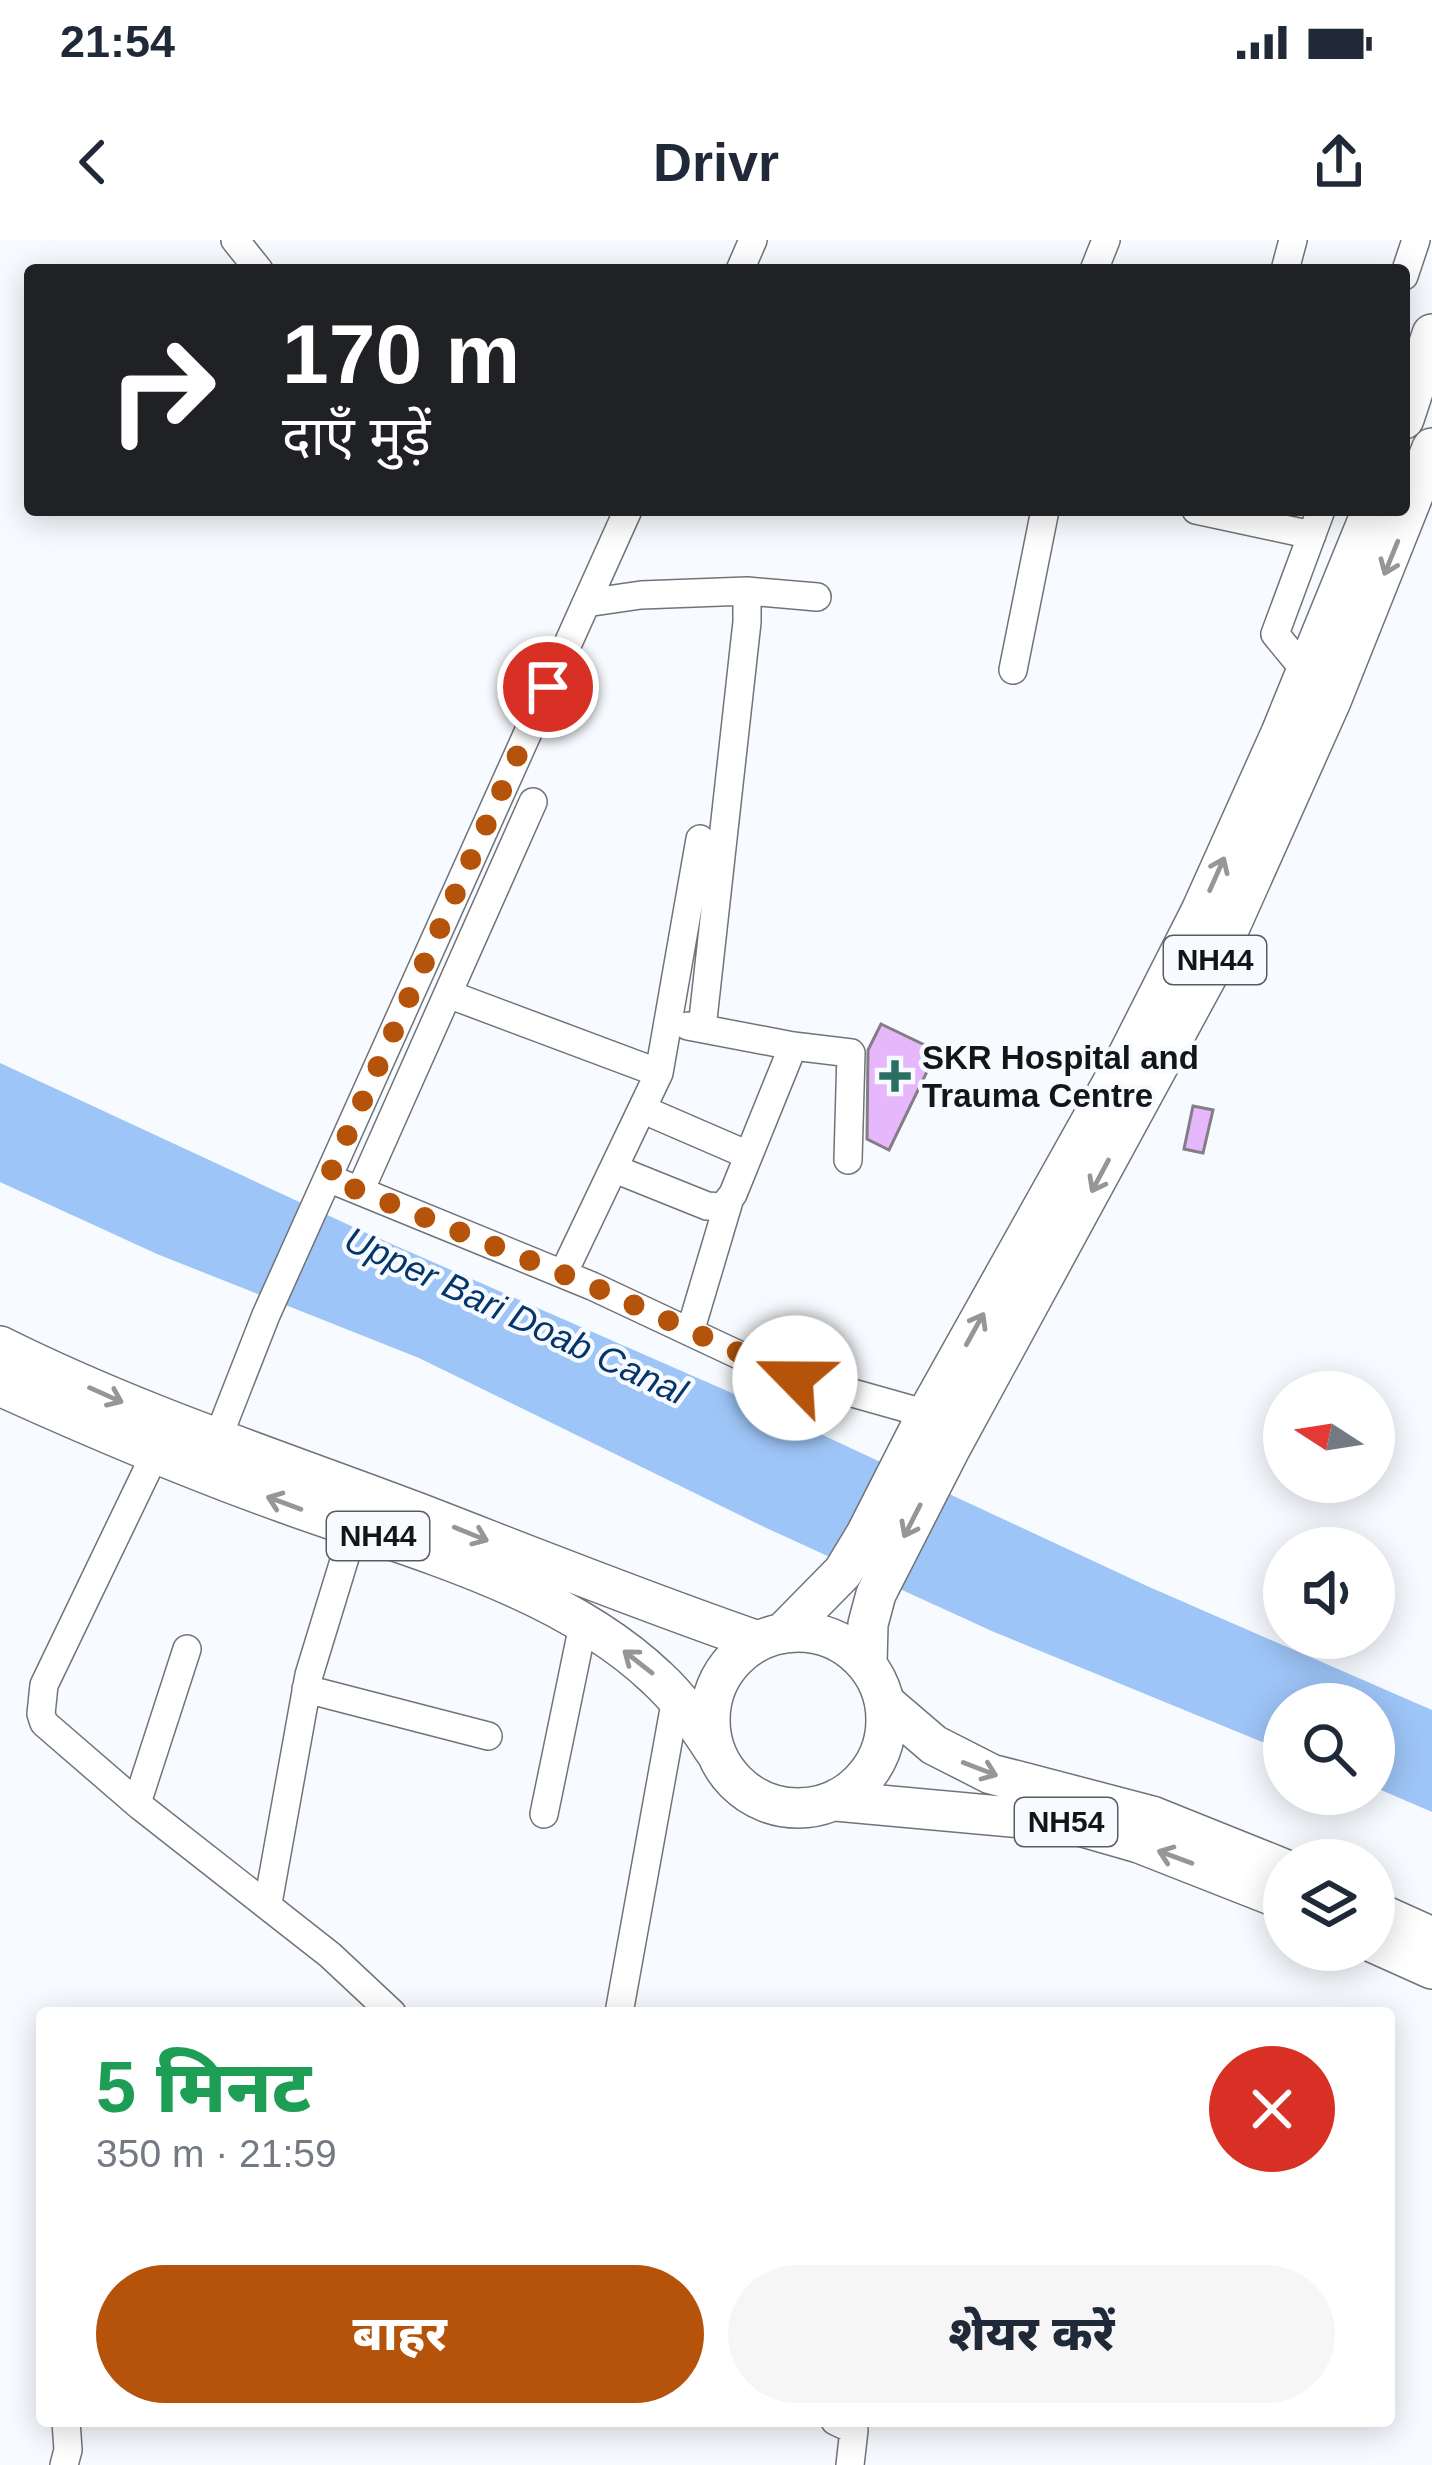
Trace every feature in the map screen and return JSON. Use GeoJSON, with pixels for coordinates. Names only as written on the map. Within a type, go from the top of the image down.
{"type":"FeatureCollection","features":[{"type":"Feature","properties":{"kind":"highway"},"geometry":{"type":"LineString","coordinates":[[1410,401],[1432,334]]}},
{"type":"Feature","properties":{"kind":"highway","name":"NH44"},"geometry":{"type":"LineString","coordinates":[[1410,503],[1432,448]]}},
{"type":"Feature","properties":{"kind":"highway","name":"NH44"},"geometry":{"type":"LineString","coordinates":[[867,1664],[868,1624],[876,1594],[932,1431],[1178,958],[1306,673],[1370,516]]}},
{"type":"Feature","properties":{"kind":"highway","name":"NH44"},"geometry":{"type":"LineString","coordinates":[[714,1750],[710,1729],[716,1688],[726,1669],[843,1572],[1211,967],[1340,680],[1405,516]]}},
{"type":"Feature","properties":{"kind":"highway","name":"NH44"},"geometry":{"type":"LineString","coordinates":[[0,1346],[125,1404],[671,1613],[770,1637],[806,1632],[829,1637],[867,1664]]}},
{"type":"Feature","properties":{"kind":"highway","name":"NH44"},"geometry":{"type":"LineString","coordinates":[[0,1385],[155,1454],[439,1557],[583,1625],[633,1657],[676,1698],[742,1790],[764,1803],[788,1809],[836,1801]]}},
{"type":"Feature","properties":{"kind":"highway"},"geometry":{"type":"LineString","coordinates":[[836,1801],[853,1791],[877,1760],[887,1723],[885,1703],[867,1664]]}},
{"type":"Feature","properties":{"kind":"highway","name":"NH54"},"geometry":{"type":"LineString","coordinates":[[885,1703],[934,1745],[974,1768],[1153,1816],[1263,1861]]}},
{"type":"Feature","properties":{"kind":"highway","name":"NH54"},"geometry":{"type":"LineString","coordinates":[[836,1801],[1066,1822],[1139,1843],[1263,1892]]}},
{"type":"Feature","properties":{"kind":"highway"},"geometry":{"type":"LineString","coordinates":[[1395,1920],[1432,1937]]}},
{"type":"Feature","properties":{"kind":"highway"},"geometry":{"type":"LineString","coordinates":[[1395,1952],[1432,1969]]}},
{"type":"Feature","properties":{"kind":"street"},"geometry":{"type":"LineString","coordinates":[[235,240],[254,264]]}},
{"type":"Feature","properties":{"kind":"street"},"geometry":{"type":"LineString","coordinates":[[217,1440],[266,1315],[625,516]]}},
{"type":"Feature","properties":{"kind":"street"},"geometry":{"type":"LineString","coordinates":[[1013,670],[1044,516]]}},
{"type":"Feature","properties":{"kind":"street"},"geometry":{"type":"LineString","coordinates":[[1256,516],[1317,522],[1275,634],[1306,673]]}},
{"type":"Feature","properties":{"kind":"street"},"geometry":{"type":"LineString","coordinates":[[586,603],[641,595],[747,591],[818,596]]}},
{"type":"Feature","properties":{"kind":"street"},"geometry":{"type":"LineString","coordinates":[[702,1028],[747,591]]}},
{"type":"Feature","properties":{"kind":"street"},"geometry":{"type":"LineString","coordinates":[[360,1191],[532,802]]}},
{"type":"Feature","properties":{"kind":"street"},"geometry":{"type":"LineString","coordinates":[[563,1274],[658,1073],[700,839]]}},
{"type":"Feature","properties":{"kind":"street"},"geometry":{"type":"LineString","coordinates":[[448,994],[658,1073]]}},
{"type":"Feature","properties":{"kind":"street"},"geometry":{"type":"LineString","coordinates":[[670,1022],[851,1052],[848,1160]]}},
{"type":"Feature","properties":{"kind":"street"},"geometry":{"type":"LineString","coordinates":[[690,1332],[729,1201],[793,1046]]}},
{"type":"Feature","properties":{"kind":"street"},"geometry":{"type":"LineString","coordinates":[[644,1110],[748,1155]]}},
{"type":"Feature","properties":{"kind":"street"},"geometry":{"type":"LineString","coordinates":[[615,1168],[707,1207],[722,1207],[729,1201]]}},
{"type":"Feature","properties":{"kind":"street"},"geometry":{"type":"LineString","coordinates":[[324,1190],[360,1191],[563,1274],[795,1378],[932,1431]]}},
{"type":"Feature","properties":{"kind":"street"},"geometry":{"type":"LineString","coordinates":[[155,1454],[44,1685],[44,1724],[137,1803],[268,1903],[385,2007]]}},
{"type":"Feature","properties":{"kind":"street"},"geometry":{"type":"LineString","coordinates":[[268,1903],[306,1689],[354,1528]]}},
{"type":"Feature","properties":{"kind":"street"},"geometry":{"type":"LineString","coordinates":[[544,1814],[583,1625]]}},
{"type":"Feature","properties":{"kind":"street"},"geometry":{"type":"LineString","coordinates":[[137,1803],[187,1649]]}},
{"type":"Feature","properties":{"kind":"street"},"geometry":{"type":"LineString","coordinates":[[306,1689],[488,1736]]}},
{"type":"Feature","properties":{"kind":"street"},"geometry":{"type":"LineString","coordinates":[[620,2007],[676,1698]]}},
{"type":"Feature","properties":{"kind":"street"},"geometry":{"type":"LineString","coordinates":[[64,2465],[66,2427]]}},
{"type":"Feature","properties":{"kind":"street"},"geometry":{"type":"LineString","coordinates":[[849,2427],[854,2429],[850,2465]]}},
{"type":"Feature","properties":{"kind":"water","name":"Upper Bari Doab Canal"},"geometry":{"type":"Polygon","coordinates":[[[0,1063],[1263,1636],[1263,1659],[1315,1659],[1370,1683],[1263,1683],[1263,1742],[994,1632],[760,1525],[419,1358],[157,1254],[0,1182],[0,1063]]]}},
{"type":"Feature","properties":{"kind":"water"},"geometry":{"type":"Polygon","coordinates":[[[1395,1694],[1432,1710],[1432,1812],[1395,1796],[1395,1694]]]}},
{"type":"Feature","properties":{"kind":"building"},"geometry":{"type":"Polygon","coordinates":[[[881,1024],[937,1051],[889,1150],[867,1139],[868,1050],[881,1024]]]}},
{"type":"Feature","properties":{"kind":"building"},"geometry":{"type":"Polygon","coordinates":[[[1193,1106],[1213,1110],[1203,1153],[1184,1149],[1193,1106]]]}},
{"type":"Feature","properties":{"kind":"place","name":"SKR Hospital and Trauma Centre"},"geometry":{"type":"Point","coordinates":[895,1076]}},
{"type":"Feature","properties":{"kind":"route"},"geometry":{"type":"LineString","coordinates":[[548,687],[328,1178],[592,1286],[795,1378]]}}]}
